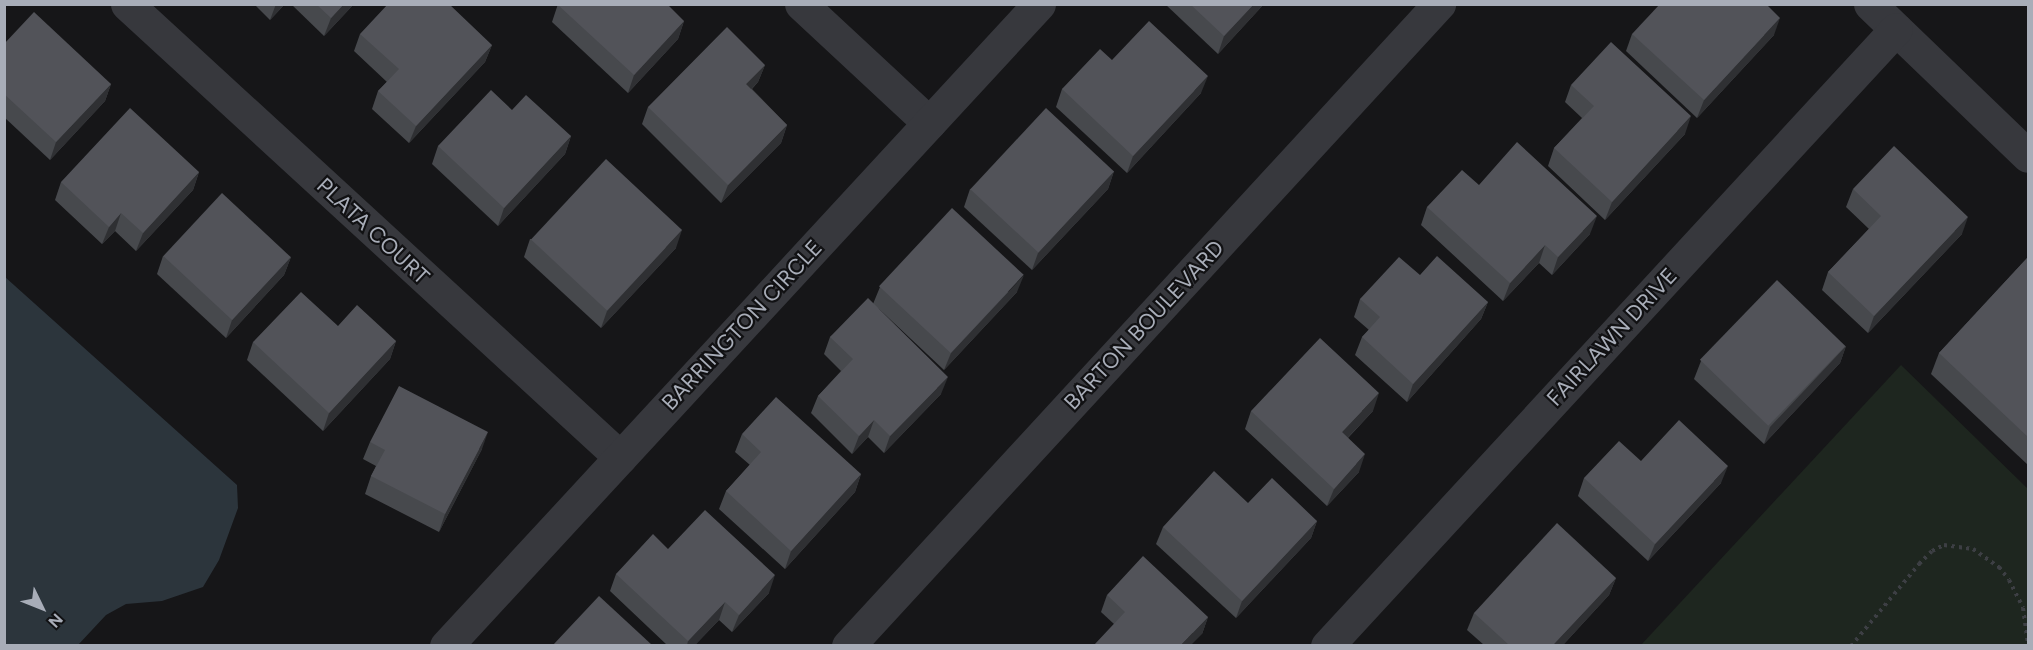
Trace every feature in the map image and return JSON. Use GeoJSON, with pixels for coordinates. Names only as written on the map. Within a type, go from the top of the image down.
{"type":"FeatureCollection","features":[{"type":"Feature","properties":{"kind":"street","name":"PLATA COURT"},"geometry":{"type":"LineString","coordinates":[[127,4],[620,457]]}},
{"type":"Feature","properties":{"kind":"street"},"geometry":{"type":"LineString","coordinates":[[801,4],[929,123]]}},
{"type":"Feature","properties":{"kind":"street","name":"BARRINGTON CIRCLE"},"geometry":{"type":"LineString","coordinates":[[446,645],[1039,4]]}},
{"type":"Feature","properties":{"kind":"street","name":"BARTON BOULEVARD"},"geometry":{"type":"LineString","coordinates":[[848,645],[1439,4]]}},
{"type":"Feature","properties":{"kind":"street"},"geometry":{"type":"LineString","coordinates":[[1870,4],[2028,156]]}},
{"type":"Feature","properties":{"kind":"street","name":"FAIRLAWN DRIVE"},"geometry":{"type":"LineString","coordinates":[[1328,645],[1896,29]]}},
{"type":"Feature","properties":{"kind":"path"},"geometry":{"type":"LineString","coordinates":[[1851,645],[1932,550],[1944,545],[1973,549],[1999,567],[2009,580],[2023,608],[2028,644]]}},
{"type":"Feature","properties":{"kind":"shaded area"},"geometry":{"type":"Polygon","coordinates":[[[5,277],[237,485],[238,508],[219,560],[203,587],[162,601],[126,604],[106,615],[78,645],[5,645],[5,277]]]}},
{"type":"Feature","properties":{"kind":"shaded area"},"geometry":{"type":"Polygon","coordinates":[[[1901,365],[2028,489],[2028,645],[1641,645],[1901,365]]]}},
{"type":"Feature","properties":{"kind":"building"},"geometry":{"type":"Polygon","coordinates":[[[316,4],[344,4],[331,18],[316,4]]]}},
{"type":"Feature","properties":{"kind":"building"},"geometry":{"type":"Polygon","coordinates":[[[388,4],[449,4],[492,45],[416,126],[378,91],[399,69],[360,34],[388,4]]]}},
{"type":"Feature","properties":{"kind":"building"},"geometry":{"type":"Polygon","coordinates":[[[667,4],[684,21],[634,75],[558,5],[667,4]]]}},
{"type":"Feature","properties":{"kind":"building"},"geometry":{"type":"Polygon","coordinates":[[[1190,4],[1254,4],[1224,36],[1190,4]]]}},
{"type":"Feature","properties":{"kind":"building"},"geometry":{"type":"Polygon","coordinates":[[[1660,4],[1766,4],[1780,18],[1704,100],[1632,34],[1660,4]]]}},
{"type":"Feature","properties":{"kind":"building"},"geometry":{"type":"Polygon","coordinates":[[[34,12],[111,84],[56,142],[4,94],[4,44],[34,12]]]}},
{"type":"Feature","properties":{"kind":"building"},"geometry":{"type":"Polygon","coordinates":[[[1149,21],[1208,76],[1133,156],[1062,89],[1100,49],[1112,60],[1149,21]]]}},
{"type":"Feature","properties":{"kind":"building"},"geometry":{"type":"Polygon","coordinates":[[[727,27],[765,65],[746,84],[787,125],[728,185],[648,107],[727,27]]]}},
{"type":"Feature","properties":{"kind":"building"},"geometry":{"type":"Polygon","coordinates":[[[1611,42],[1691,116],[1612,202],[1554,148],[1594,106],[1571,85],[1611,42]]]}},
{"type":"Feature","properties":{"kind":"building"},"geometry":{"type":"Polygon","coordinates":[[[491,90],[512,110],[526,95],[571,136],[504,208],[438,146],[491,90]]]}},
{"type":"Feature","properties":{"kind":"building"},"geometry":{"type":"Polygon","coordinates":[[[130,108],[199,172],[143,233],[121,213],[109,227],[61,182],[130,108]]]}},
{"type":"Feature","properties":{"kind":"building"},"geometry":{"type":"Polygon","coordinates":[[[1046,108],[1114,171],[1038,253],[970,189],[1046,108]]]}},
{"type":"Feature","properties":{"kind":"building"},"geometry":{"type":"Polygon","coordinates":[[[1517,142],[1597,216],[1558,257],[1545,245],[1510,283],[1427,207],[1462,170],[1479,185],[1517,142]]]}},
{"type":"Feature","properties":{"kind":"building"},"geometry":{"type":"Polygon","coordinates":[[[1894,146],[1968,217],[1874,316],[1828,272],[1881,216],[1853,189],[1894,146]]]}},
{"type":"Feature","properties":{"kind":"building"},"geometry":{"type":"Polygon","coordinates":[[[606,159],[682,230],[607,310],[531,239],[606,159]]]}},
{"type":"Feature","properties":{"kind":"building"},"geometry":{"type":"Polygon","coordinates":[[[222,193],[291,257],[232,320],[163,256],[222,193]]]}},
{"type":"Feature","properties":{"kind":"building"},"geometry":{"type":"Polygon","coordinates":[[[952,208],[1024,275],[951,353],[879,286],[952,208]]]}},
{"type":"Feature","properties":{"kind":"building"},"geometry":{"type":"Polygon","coordinates":[[[1437,256],[1488,302],[1413,384],[1362,337],[1380,317],[1360,299],[1399,257],[1420,275],[1437,256]]]}},
{"type":"Feature","properties":{"kind":"building"},"geometry":{"type":"Polygon","coordinates":[[[2028,257],[2028,437],[1939,353],[2028,257]]]}},
{"type":"Feature","properties":{"kind":"building"},"geometry":{"type":"Polygon","coordinates":[[[1777,280],[1845,346],[1768,426],[1700,360],[1777,280]]]}},
{"type":"Feature","properties":{"kind":"building"},"geometry":{"type":"Polygon","coordinates":[[[301,292],[338,326],[357,305],[396,341],[329,413],[253,342],[301,292]]]}},
{"type":"Feature","properties":{"kind":"building"},"geometry":{"type":"Polygon","coordinates":[[[868,298],[948,377],[890,436],[874,420],[859,436],[818,396],[853,359],[830,337],[868,298]]]}},
{"type":"Feature","properties":{"kind":"building"},"geometry":{"type":"Polygon","coordinates":[[[1320,338],[1379,393],[1342,432],[1365,454],[1334,489],[1251,411],[1320,338]]]}},
{"type":"Feature","properties":{"kind":"building"},"geometry":{"type":"Polygon","coordinates":[[[399,386],[488,432],[445,514],[371,476],[385,450],[370,442],[399,386]]]}},
{"type":"Feature","properties":{"kind":"building"},"geometry":{"type":"Polygon","coordinates":[[[776,397],[861,474],[791,551],[726,491],[761,452],[742,434],[776,397]]]}},
{"type":"Feature","properties":{"kind":"building"},"geometry":{"type":"Polygon","coordinates":[[[1679,420],[1728,466],[1655,544],[1584,478],[1619,441],[1641,461],[1679,420]]]}},
{"type":"Feature","properties":{"kind":"building"},"geometry":{"type":"Polygon","coordinates":[[[1214,471],[1248,503],[1272,478],[1317,521],[1242,601],[1163,527],[1214,471]]]}},
{"type":"Feature","properties":{"kind":"building"},"geometry":{"type":"Polygon","coordinates":[[[705,510],[775,575],[739,615],[725,602],[688,641],[616,574],[653,534],[668,549],[705,510]]]}},
{"type":"Feature","properties":{"kind":"building"},"geometry":{"type":"Polygon","coordinates":[[[1557,523],[1616,578],[1553,645],[1509,645],[1474,613],[1557,523]]]}},
{"type":"Feature","properties":{"kind":"building"},"geometry":{"type":"Polygon","coordinates":[[[1143,556],[1208,617],[1181,645],[1094,645],[1125,612],[1107,595],[1143,556]]]}},
{"type":"Feature","properties":{"kind":"building"},"geometry":{"type":"Polygon","coordinates":[[[599,596],[652,645],[553,645],[599,596]]]}}]}
